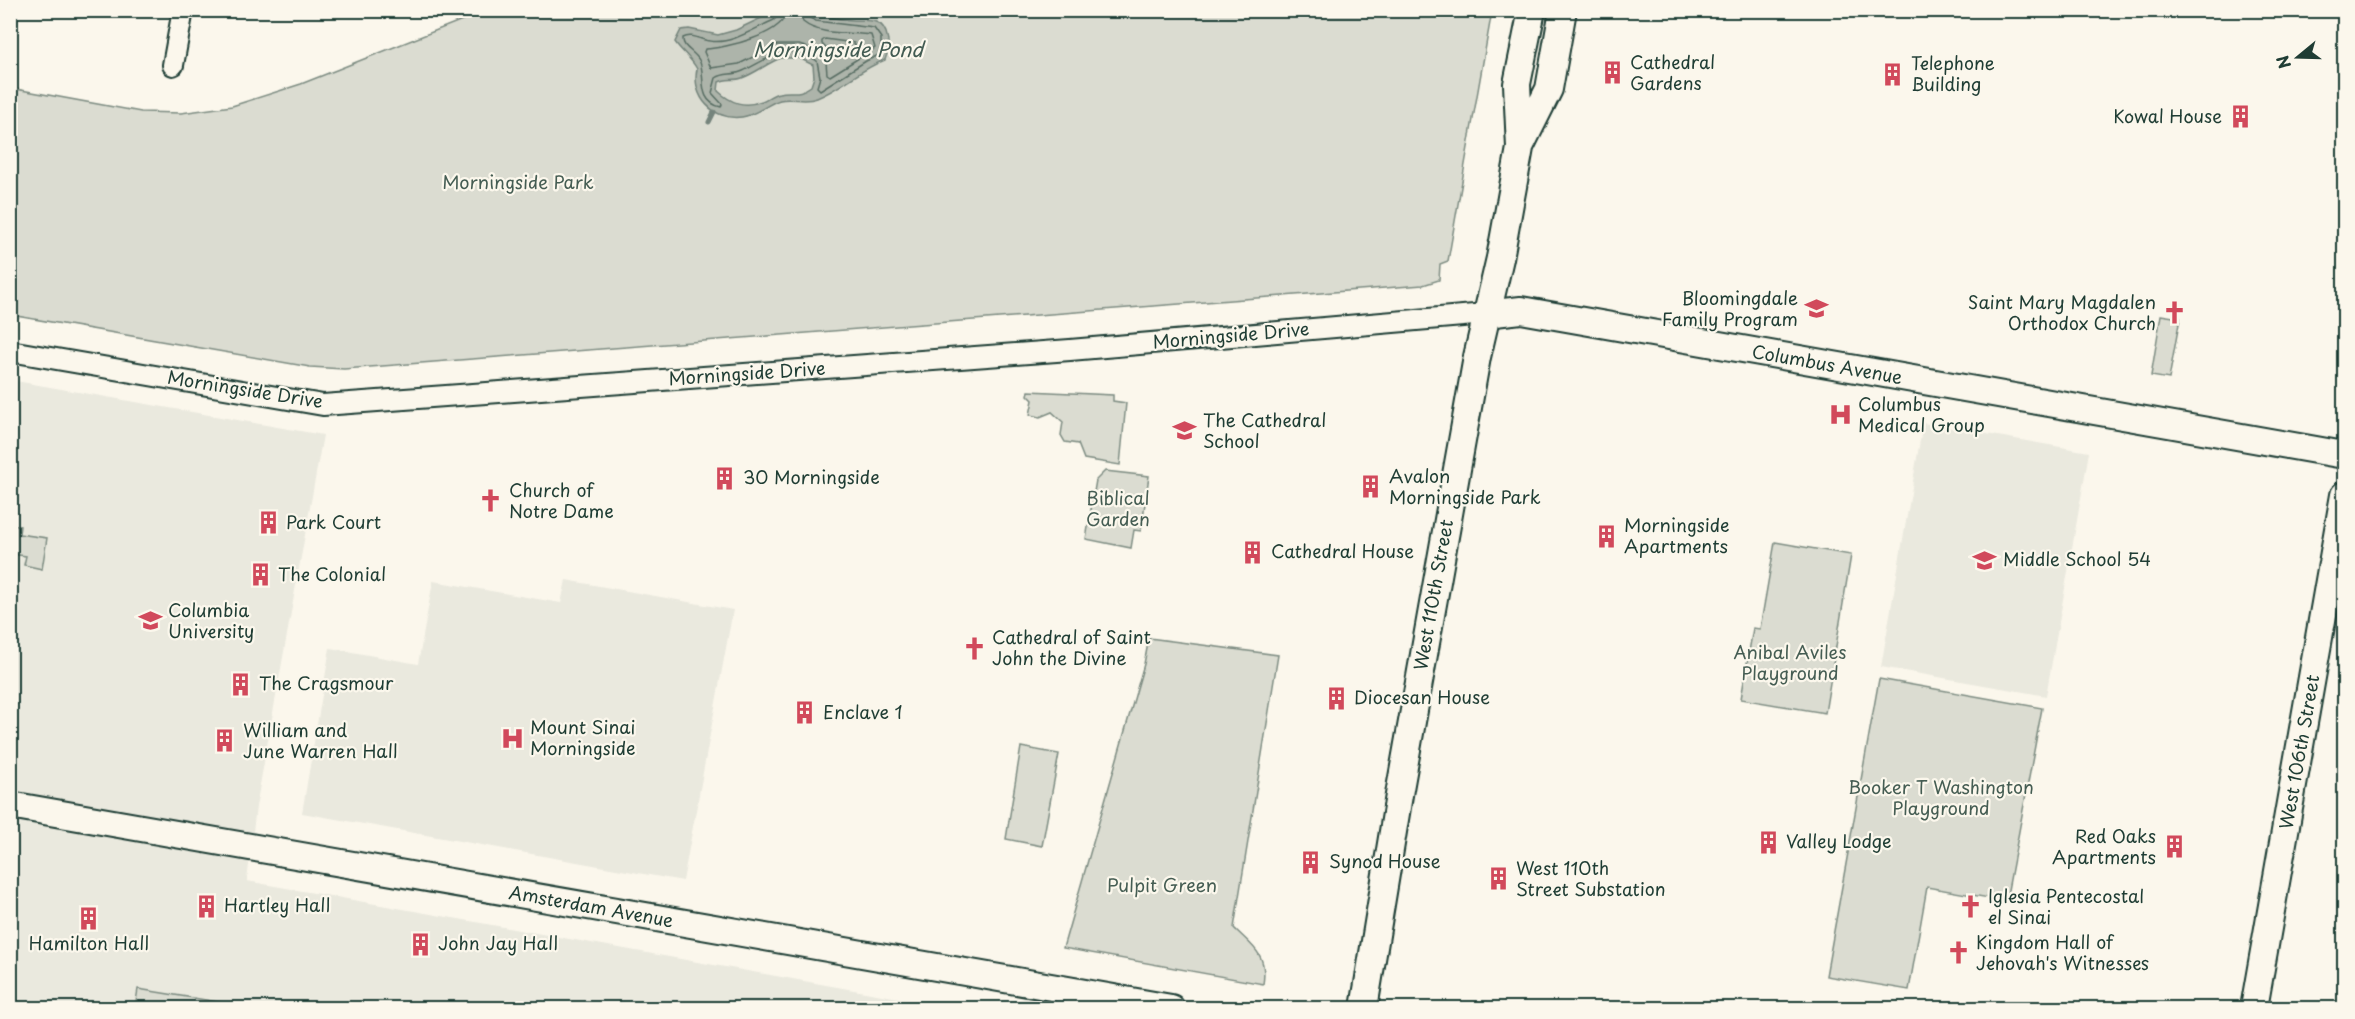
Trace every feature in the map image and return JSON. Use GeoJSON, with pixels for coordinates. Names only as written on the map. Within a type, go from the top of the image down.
{"type":"FeatureCollection","features":[{"type":"Feature","properties":{"kind":"main road","name":"West 110th Street"},"geometry":{"type":"LineString","coordinates":[[1364,1008],[1400,789],[1486,314],[1500,258],[1520,148],[1517,84],[1532,10]]}},
{"type":"Feature","properties":{"kind":"main road","name":"West 110th Street"},"geometry":{"type":"LineString","coordinates":[[1520,148],[1549,89],[1563,10]]}},
{"type":"Feature","properties":{"kind":"main road","name":"Columbus Avenue"},"geometry":{"type":"LineString","coordinates":[[1486,314],[1521,310],[2344,455]]}},
{"type":"Feature","properties":{"kind":"main road","name":"West 106th Street"},"geometry":{"type":"LineString","coordinates":[[2254,1008],[2344,495]]}},
{"type":"Feature","properties":{"kind":"main road","name":"Amsterdam Avenue"},"geometry":{"type":"LineString","coordinates":[[10,804],[1171,1008]]}},
{"type":"Feature","properties":{"kind":"street"},"geometry":{"type":"LineString","coordinates":[[173,65],[183,10]]}},
{"type":"Feature","properties":{"kind":"street","name":"Morningside Drive"},"geometry":{"type":"LineString","coordinates":[[10,351],[323,405],[1070,350],[1486,314]]}},
{"type":"Feature","properties":{"kind":"shaded area","name":"Columbia University"},"geometry":{"type":"Polygon","coordinates":[[[10,380],[323,435],[256,807],[247,881],[954,1008],[11,1008],[10,380]]]}},
{"type":"Feature","properties":{"kind":"shaded area","name":"Middle School 54"},"geometry":{"type":"Polygon","coordinates":[[[1923,423],[2089,452],[2046,696],[1881,667],[1923,423]]]}},
{"type":"Feature","properties":{"kind":"shaded area","name":"Mount Sinai Morningside"},"geometry":{"type":"Polygon","coordinates":[[[566,580],[733,610],[683,881],[302,813],[330,648],[418,664],[433,581],[561,603],[566,580]]]}},
{"type":"Feature","properties":{"kind":"green space","name":"Morningside Park"},"geometry":{"type":"Polygon","coordinates":[[[485,11],[1492,11],[1448,261],[1440,264],[1439,280],[1423,285],[344,369],[310,367],[11,315],[10,88],[141,112],[181,113],[232,106],[301,84],[485,11]]]}},
{"type":"Feature","properties":{"kind":"green space"},"geometry":{"type":"Polygon","coordinates":[[[2161,315],[2180,318],[2169,379],[2151,376],[2161,315]]]}},
{"type":"Feature","properties":{"kind":"green space"},"geometry":{"type":"Polygon","coordinates":[[[1029,391],[1113,395],[1113,401],[1126,403],[1120,465],[1084,459],[1078,444],[1065,442],[1061,435],[1063,422],[1052,412],[1040,417],[1030,415],[1033,400],[1028,395],[1029,391]]]}},
{"type":"Feature","properties":{"kind":"green space","name":"Biblical Garden"},"geometry":{"type":"Polygon","coordinates":[[[1105,471],[1149,476],[1141,531],[1134,530],[1131,548],[1086,539],[1096,480],[1105,471]]]}},
{"type":"Feature","properties":{"kind":"green space"},"geometry":{"type":"Polygon","coordinates":[[[10,525],[20,526],[19,534],[47,538],[42,569],[24,565],[26,556],[11,554],[10,525]]]}},
{"type":"Feature","properties":{"kind":"green space","name":"Anibal Aviles Playground"},"geometry":{"type":"Polygon","coordinates":[[[1775,542],[1851,555],[1825,713],[1741,699],[1753,628],[1760,629],[1775,542]]]}},
{"type":"Feature","properties":{"kind":"green space","name":"Pulpit Green"},"geometry":{"type":"Polygon","coordinates":[[[1149,638],[1278,655],[1234,928],[1261,958],[1263,984],[1063,948],[1144,664],[1149,638]]]}},
{"type":"Feature","properties":{"kind":"green space","name":"Booker T Washington Playground"},"geometry":{"type":"Polygon","coordinates":[[[1879,679],[2042,708],[2006,901],[1927,887],[1909,990],[1826,976],[1879,679]]]}},
{"type":"Feature","properties":{"kind":"green space"},"geometry":{"type":"Polygon","coordinates":[[[1021,747],[1059,754],[1042,846],[1006,839],[1021,747]]]}},
{"type":"Feature","properties":{"kind":"green space"},"geometry":{"type":"Polygon","coordinates":[[[138,989],[236,1005],[236,1008],[135,1008],[138,989]]]}},
{"type":"Feature","properties":{"kind":"water","name":"Morningside Pond"},"geometry":{"type":"Polygon","coordinates":[[[776,11],[805,11],[834,18],[876,22],[884,28],[888,39],[885,60],[817,98],[780,100],[742,117],[731,117],[713,111],[706,105],[697,88],[697,69],[675,42],[681,30],[689,29],[718,35],[736,30],[776,11]],[[781,58],[742,78],[719,82],[718,91],[728,99],[749,104],[784,92],[802,91],[811,86],[814,77],[813,65],[799,58],[781,58]]]}},
{"type":"Feature","properties":{"kind":"waterway"},"geometry":{"type":"LineString","coordinates":[[709,122],[714,112]]}},
{"type":"Feature","properties":{"kind":"place","name":"Cathedral Gardens"},"geometry":{"type":"Point","coordinates":[1612,73]}},
{"type":"Feature","properties":{"kind":"place","name":"Telephone Building"},"geometry":{"type":"Point","coordinates":[1893,74]}},
{"type":"Feature","properties":{"kind":"place","name":"Kowal House"},"geometry":{"type":"Point","coordinates":[2240,117]}},
{"type":"Feature","properties":{"kind":"place","name":"Bloomingdale Family Program"},"geometry":{"type":"Point","coordinates":[1816,309]}},
{"type":"Feature","properties":{"kind":"place","name":"Saint Mary Magdalen Orthodox Church"},"geometry":{"type":"Point","coordinates":[2174,313]}},
{"type":"Feature","properties":{"kind":"place","name":"Columbus Medical Group"},"geometry":{"type":"Point","coordinates":[1840,415]}},
{"type":"Feature","properties":{"kind":"place","name":"The Cathedral School"},"geometry":{"type":"Point","coordinates":[1185,431]}},
{"type":"Feature","properties":{"kind":"place","name":"30 Morningside"},"geometry":{"type":"Point","coordinates":[725,478]}},
{"type":"Feature","properties":{"kind":"place","name":"Avalon Morningside Park"},"geometry":{"type":"Point","coordinates":[1371,487]}},
{"type":"Feature","properties":{"kind":"place","name":"Church of Notre Dame"},"geometry":{"type":"Point","coordinates":[491,501]}},
{"type":"Feature","properties":{"kind":"place","name":"Park Court"},"geometry":{"type":"Point","coordinates":[268,523]}},
{"type":"Feature","properties":{"kind":"place","name":"Morningside Apartments"},"geometry":{"type":"Point","coordinates":[1606,536]}},
{"type":"Feature","properties":{"kind":"place","name":"Cathedral House"},"geometry":{"type":"Point","coordinates":[1253,552]}},
{"type":"Feature","properties":{"kind":"place","name":"Middle School 54"},"geometry":{"type":"Point","coordinates":[1985,560]}},
{"type":"Feature","properties":{"kind":"place","name":"The Colonial"},"geometry":{"type":"Point","coordinates":[260,575]}},
{"type":"Feature","properties":{"kind":"place","name":"Columbia University"},"geometry":{"type":"Point","coordinates":[150,621]}},
{"type":"Feature","properties":{"kind":"place","name":"Cathedral of Saint John the Divine"},"geometry":{"type":"Point","coordinates":[974,648]}},
{"type":"Feature","properties":{"kind":"place","name":"The Cragsmour"},"geometry":{"type":"Point","coordinates":[241,684]}},
{"type":"Feature","properties":{"kind":"place","name":"Diocesan House"},"geometry":{"type":"Point","coordinates":[1336,698]}},
{"type":"Feature","properties":{"kind":"place","name":"Enclave 1"},"geometry":{"type":"Point","coordinates":[805,713]}},
{"type":"Feature","properties":{"kind":"place","name":"Mount Sinai Morningside"},"geometry":{"type":"Point","coordinates":[512,738]}},
{"type":"Feature","properties":{"kind":"place","name":"William and June Warren Hall"},"geometry":{"type":"Point","coordinates":[225,741]}},
{"type":"Feature","properties":{"kind":"place","name":"Valley Lodge"},"geometry":{"type":"Point","coordinates":[1768,842]}},
{"type":"Feature","properties":{"kind":"place","name":"Red Oaks Apartments"},"geometry":{"type":"Point","coordinates":[2174,847]}},
{"type":"Feature","properties":{"kind":"place","name":"Synod House"},"geometry":{"type":"Point","coordinates":[1311,862]}},
{"type":"Feature","properties":{"kind":"place","name":"West 110th Street Substation"},"geometry":{"type":"Point","coordinates":[1498,879]}},
{"type":"Feature","properties":{"kind":"place","name":"Hartley Hall"},"geometry":{"type":"Point","coordinates":[206,906]}},
{"type":"Feature","properties":{"kind":"place","name":"Iglesia Pentecostal el Sinai"},"geometry":{"type":"Point","coordinates":[1970,907]}},
{"type":"Feature","properties":{"kind":"place","name":"Hamilton Hall"},"geometry":{"type":"Point","coordinates":[89,918]}},
{"type":"Feature","properties":{"kind":"place","name":"John Jay Hall"},"geometry":{"type":"Point","coordinates":[420,944]}},
{"type":"Feature","properties":{"kind":"place","name":"Kingdom Hall of Jehovah's Witnesses"},"geometry":{"type":"Point","coordinates":[1958,953]}}]}
